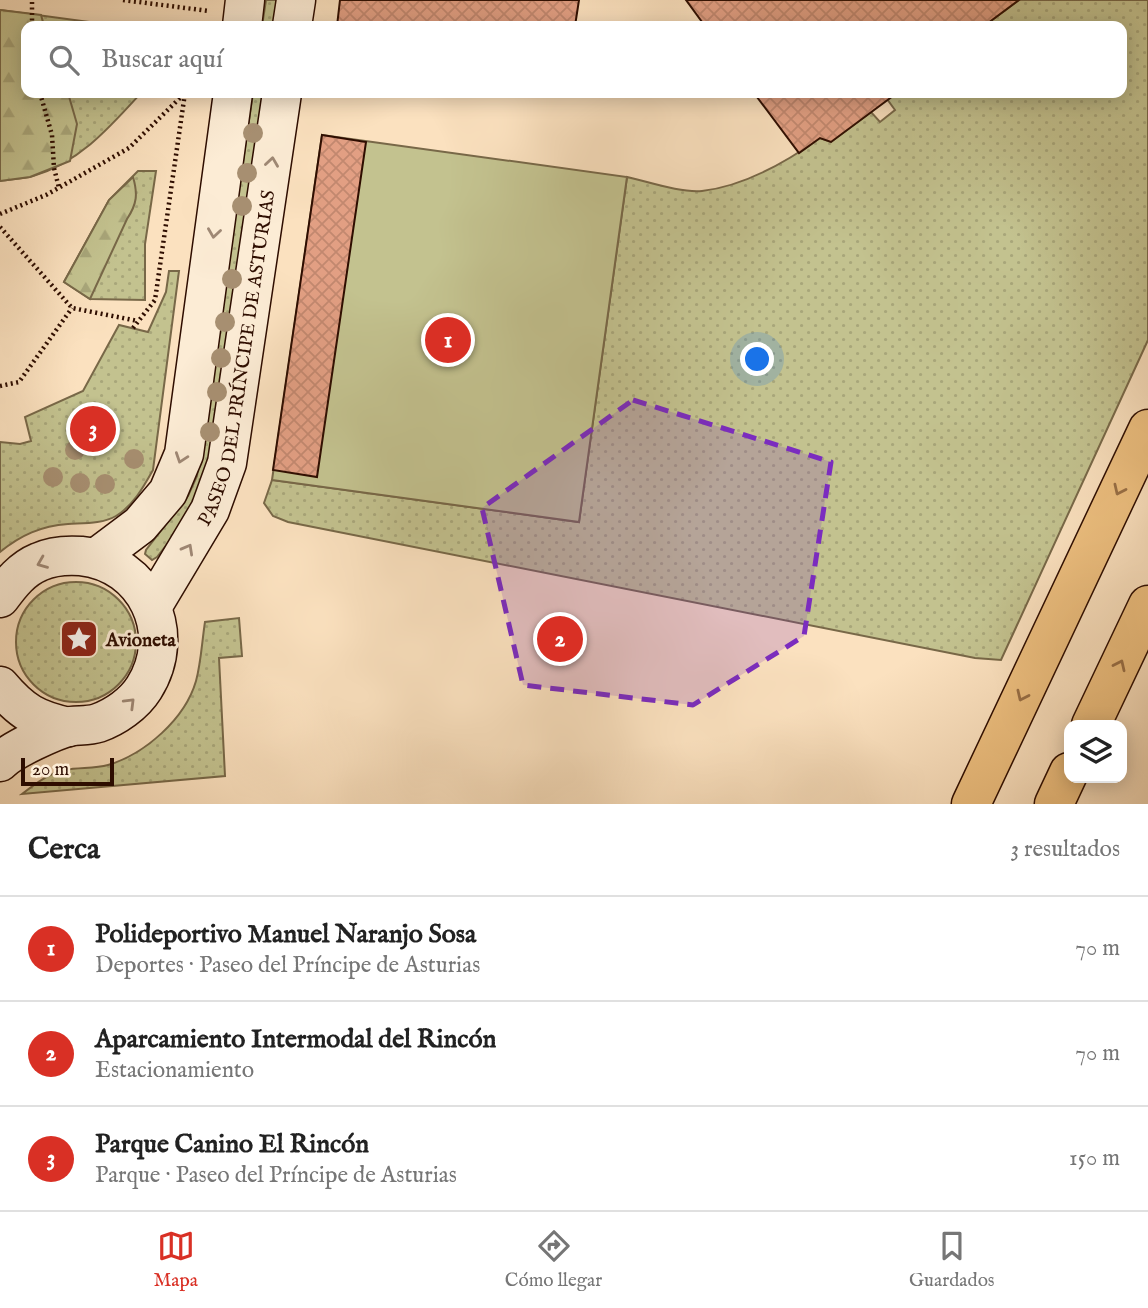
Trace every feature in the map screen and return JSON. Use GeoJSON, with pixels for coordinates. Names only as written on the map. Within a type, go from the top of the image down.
{"type":"FeatureCollection","features":[{"type":"Feature","properties":{"kind":"highway"},"geometry":{"type":"LineString","coordinates":[[971,804],[1148,429]]}},
{"type":"Feature","properties":{"kind":"highway"},"geometry":{"type":"LineString","coordinates":[[1093,720],[1148,605]]}},
{"type":"Feature","properties":{"kind":"highway"},"geometry":{"type":"LineString","coordinates":[[1054,804],[1064,783]]}},
{"type":"Feature","properties":{"kind":"street"},"geometry":{"type":"LineString","coordinates":[[293,21],[296,0]]}},
{"type":"Feature","properties":{"kind":"street","name":"PASEO DEL PRÍNCIPE DE ASTURIAS"},"geometry":{"type":"LineString","coordinates":[[96,558],[140,525],[168,492],[184,454],[232,98]]}},
{"type":"Feature","properties":{"kind":"street","name":"PASEO DEL PRÍNCIPE DE ASTURIAS"},"geometry":{"type":"LineString","coordinates":[[152,607],[210,510],[227,463],[281,98]]}},
{"type":"Feature","properties":{"kind":"street"},"geometry":{"type":"LineString","coordinates":[[0,598],[15,578],[39,561],[67,555],[96,558],[120,568],[139,585],[152,607],[159,635],[156,664],[144,690],[123,711],[97,723],[69,727],[8,754],[0,762]]}},
{"type":"Feature","properties":{"kind":"street"},"geometry":{"type":"LineString","coordinates":[[0,686],[17,706],[41,721],[69,727]]}},
{"type":"Feature","properties":{"kind":"path"},"geometry":{"type":"LineString","coordinates":[[32,0],[32,21]]}},
{"type":"Feature","properties":{"kind":"path"},"geometry":{"type":"LineString","coordinates":[[123,0],[232,12]]}},
{"type":"Feature","properties":{"kind":"path"},"geometry":{"type":"LineString","coordinates":[[41,98],[52,135],[54,168],[59,188]]}},
{"type":"Feature","properties":{"kind":"path"},"geometry":{"type":"LineString","coordinates":[[0,214],[59,188],[129,148],[180,98]]}},
{"type":"Feature","properties":{"kind":"path"},"geometry":{"type":"LineString","coordinates":[[133,328],[155,300],[184,98]]}},
{"type":"Feature","properties":{"kind":"path"},"geometry":{"type":"LineString","coordinates":[[0,227],[72,308],[138,321]]}},
{"type":"Feature","properties":{"kind":"path"},"geometry":{"type":"LineString","coordinates":[[0,386],[19,382],[72,308]]}},
{"type":"Feature","properties":{"kind":"highlighted area"},"geometry":{"type":"Polygon","coordinates":[[[633,400],[831,462],[804,636],[693,705],[523,685],[482,508],[633,400]]]}},
{"type":"Feature","properties":{"kind":"green space"},"geometry":{"type":"Polygon","coordinates":[[[266,0],[277,0],[274,21],[263,21],[266,0]]]}},
{"type":"Feature","properties":{"kind":"green space"},"geometry":{"type":"Polygon","coordinates":[[[1019,0],[1148,0],[1148,340],[1001,660],[975,658],[288,522],[273,516],[264,503],[272,480],[579,522],[627,177],[694,191],[734,184],[779,164],[820,138],[831,142],[871,112],[880,122],[895,110],[888,98],[1127,98],[1127,21],[991,21],[1019,0]]]}},
{"type":"Feature","properties":{"kind":"green space"},"geometry":{"type":"Polygon","coordinates":[[[0,10],[82,21],[21,21],[21,98],[136,98],[93,142],[65,162],[33,176],[0,181],[0,10]]]}},
{"type":"Feature","properties":{"kind":"green space"},"geometry":{"type":"Polygon","coordinates":[[[0,10],[41,15],[43,21],[21,21],[21,98],[69,98],[77,124],[70,161],[30,177],[0,181],[0,10]]]}},
{"type":"Feature","properties":{"kind":"green space"},"geometry":{"type":"Polygon","coordinates":[[[252,98],[262,98],[208,475],[186,520],[152,560],[145,554],[146,550],[188,496],[197,476],[252,98]]]}},
{"type":"Feature","properties":{"kind":"green space"},"geometry":{"type":"Polygon","coordinates":[[[322,135],[627,177],[579,522],[272,480],[322,135]]]}},
{"type":"Feature","properties":{"kind":"green space"},"geometry":{"type":"Polygon","coordinates":[[[138,171],[156,171],[145,244],[145,300],[90,299],[64,282],[109,200],[138,171]]]}},
{"type":"Feature","properties":{"kind":"green space"},"geometry":{"type":"Polygon","coordinates":[[[133,177],[136,189],[135,204],[90,299],[64,282],[109,200],[133,177]]]}},
{"type":"Feature","properties":{"kind":"green space"},"geometry":{"type":"Polygon","coordinates":[[[169,271],[179,271],[153,470],[146,483],[128,507],[111,519],[40,529],[0,552],[0,442],[20,444],[31,441],[25,417],[83,391],[119,325],[148,332],[166,292],[169,271]]]}},
{"type":"Feature","properties":{"kind":"green space"},"geometry":{"type":"Polygon","coordinates":[[[76,582],[99,587],[118,600],[131,619],[136,642],[131,665],[118,684],[99,697],[76,702],[53,697],[34,684],[21,665],[16,642],[21,619],[34,600],[53,587],[76,582]]]}},
{"type":"Feature","properties":{"kind":"green space"},"geometry":{"type":"Polygon","coordinates":[[[239,618],[242,656],[219,658],[225,776],[22,794],[59,771],[108,765],[149,744],[173,721],[191,695],[198,674],[205,622],[239,618]]]}},
{"type":"Feature","properties":{"kind":"building"},"geometry":{"type":"Polygon","coordinates":[[[340,0],[579,0],[576,21],[338,21],[340,0]]]}},
{"type":"Feature","properties":{"kind":"building"},"geometry":{"type":"Polygon","coordinates":[[[686,0],[1019,0],[991,21],[701,21],[686,0]]]}},
{"type":"Feature","properties":{"kind":"building"},"geometry":{"type":"Polygon","coordinates":[[[758,98],[890,98],[831,142],[820,138],[799,153],[758,98]]]}},
{"type":"Feature","properties":{"kind":"building"},"geometry":{"type":"Polygon","coordinates":[[[322,135],[366,142],[317,477],[273,470],[322,135]]]}},
{"type":"Feature","properties":{"kind":"place","name":"Polideportivo Manuel Naranjo Sosa"},"geometry":{"type":"Point","coordinates":[448,340]}},
{"type":"Feature","properties":{"kind":"place","name":"Parque Canino El Rincón"},"geometry":{"type":"Point","coordinates":[93,429]}},
{"type":"Feature","properties":{"kind":"place","name":"Avioneta"},"geometry":{"type":"Point","coordinates":[79,639]}},
{"type":"Feature","properties":{"kind":"place","name":"Aparcamiento Intermodal del Rincón"},"geometry":{"type":"Point","coordinates":[560,639]}}]}
